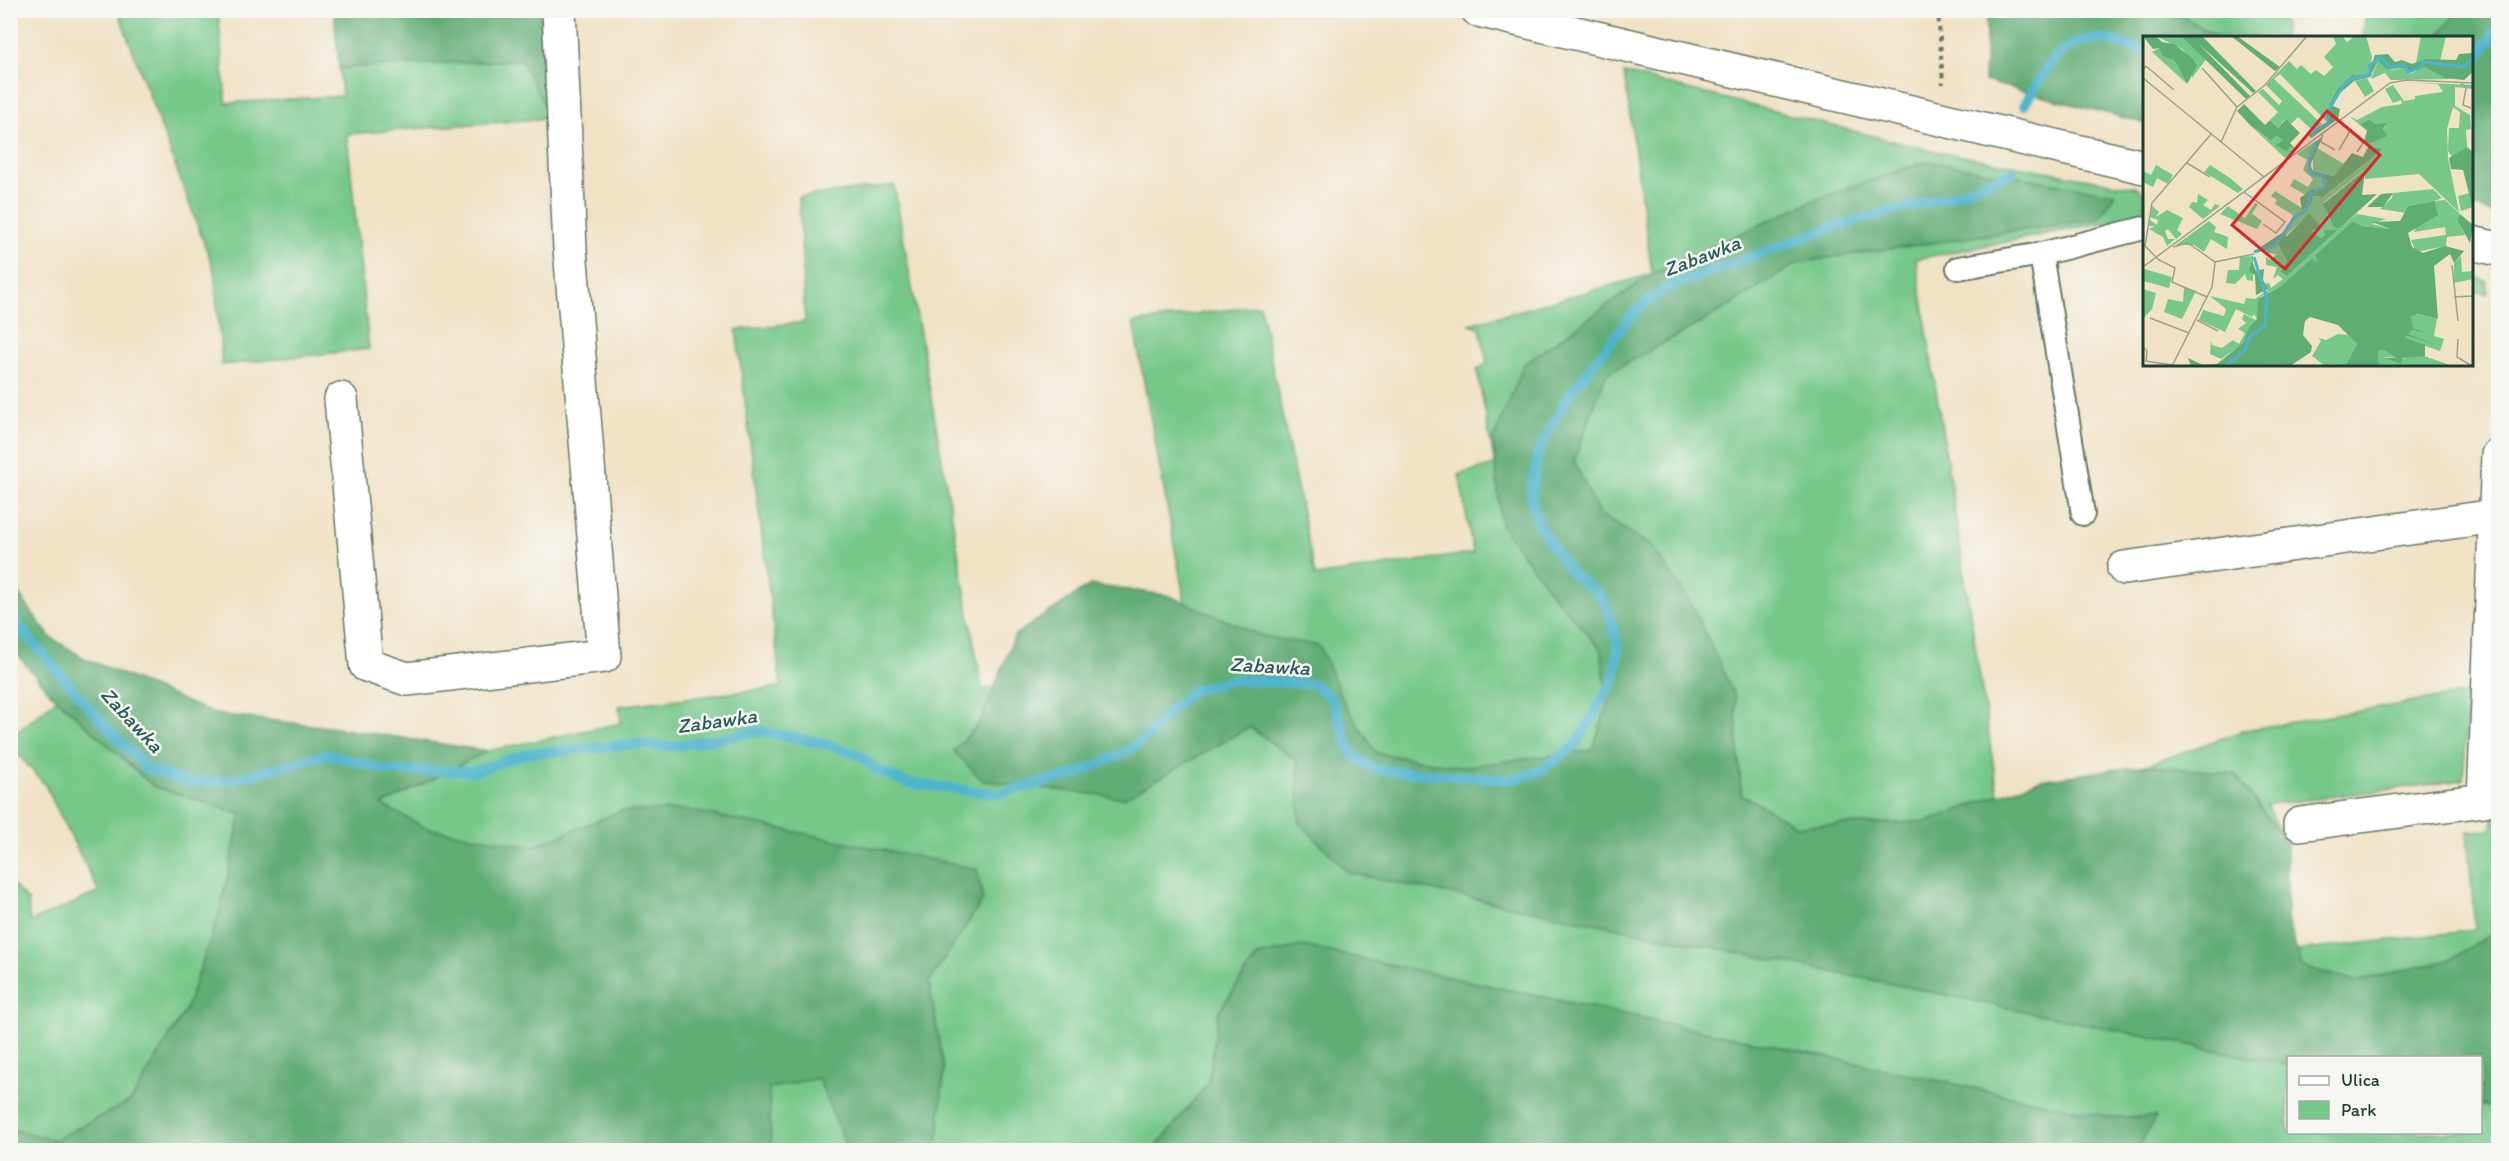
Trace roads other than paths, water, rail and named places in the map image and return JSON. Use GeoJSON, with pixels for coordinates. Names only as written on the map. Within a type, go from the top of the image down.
{"type":"FeatureCollection","features":[{"type":"Feature","properties":{"kind":"street"},"geometry":{"type":"LineString","coordinates":[[340,399],[366,665],[407,679],[604,656],[570,249],[559,10]]}},
{"type":"Feature","properties":{"kind":"street"},"geometry":{"type":"LineString","coordinates":[[1478,10],[2143,167]]}},
{"type":"Feature","properties":{"kind":"street"},"geometry":{"type":"LineString","coordinates":[[2473,243],[2499,249]]}},
{"type":"Feature","properties":{"kind":"street"},"geometry":{"type":"LineString","coordinates":[[2300,824],[2484,800],[2499,455]]}},
{"type":"Feature","properties":{"kind":"street"},"geometry":{"type":"LineString","coordinates":[[2124,568],[2496,516]]}},
{"type":"Feature","properties":{"kind":"lane"},"geometry":{"type":"LineString","coordinates":[[1958,268],[2041,254],[2143,228]]}},
{"type":"Feature","properties":{"kind":"lane"},"geometry":{"type":"LineString","coordinates":[[2041,254],[2084,514]]}},
{"type":"Feature","properties":{"kind":"waterway","name":"Zabawka"},"geometry":{"type":"LineString","coordinates":[[2473,66],[2498,28]]}},
{"type":"Feature","properties":{"kind":"waterway","name":"Zabawka"},"geometry":{"type":"LineString","coordinates":[[2024,105],[2047,68],[2071,46],[2085,41],[2101,40],[2121,43],[2143,52]]}},
{"type":"Feature","properties":{"kind":"waterway","name":"Zabawka"},"geometry":{"type":"LineString","coordinates":[[10,616],[109,730],[147,769],[190,783],[232,780],[328,754],[390,771],[476,771],[525,754],[639,744],[671,747],[761,731],[826,744],[859,755],[877,770],[907,783],[997,794],[1077,774],[1130,750],[1152,733],[1171,709],[1194,690],[1232,680],[1314,684],[1332,699],[1351,753],[1375,770],[1513,780],[1542,770],[1575,746],[1614,679],[1618,650],[1609,611],[1601,596],[1573,575],[1551,545],[1539,525],[1533,507],[1531,489],[1539,451],[1566,399],[1635,311],[1669,287],[1836,226],[1949,197],[2013,172]]}}]}
